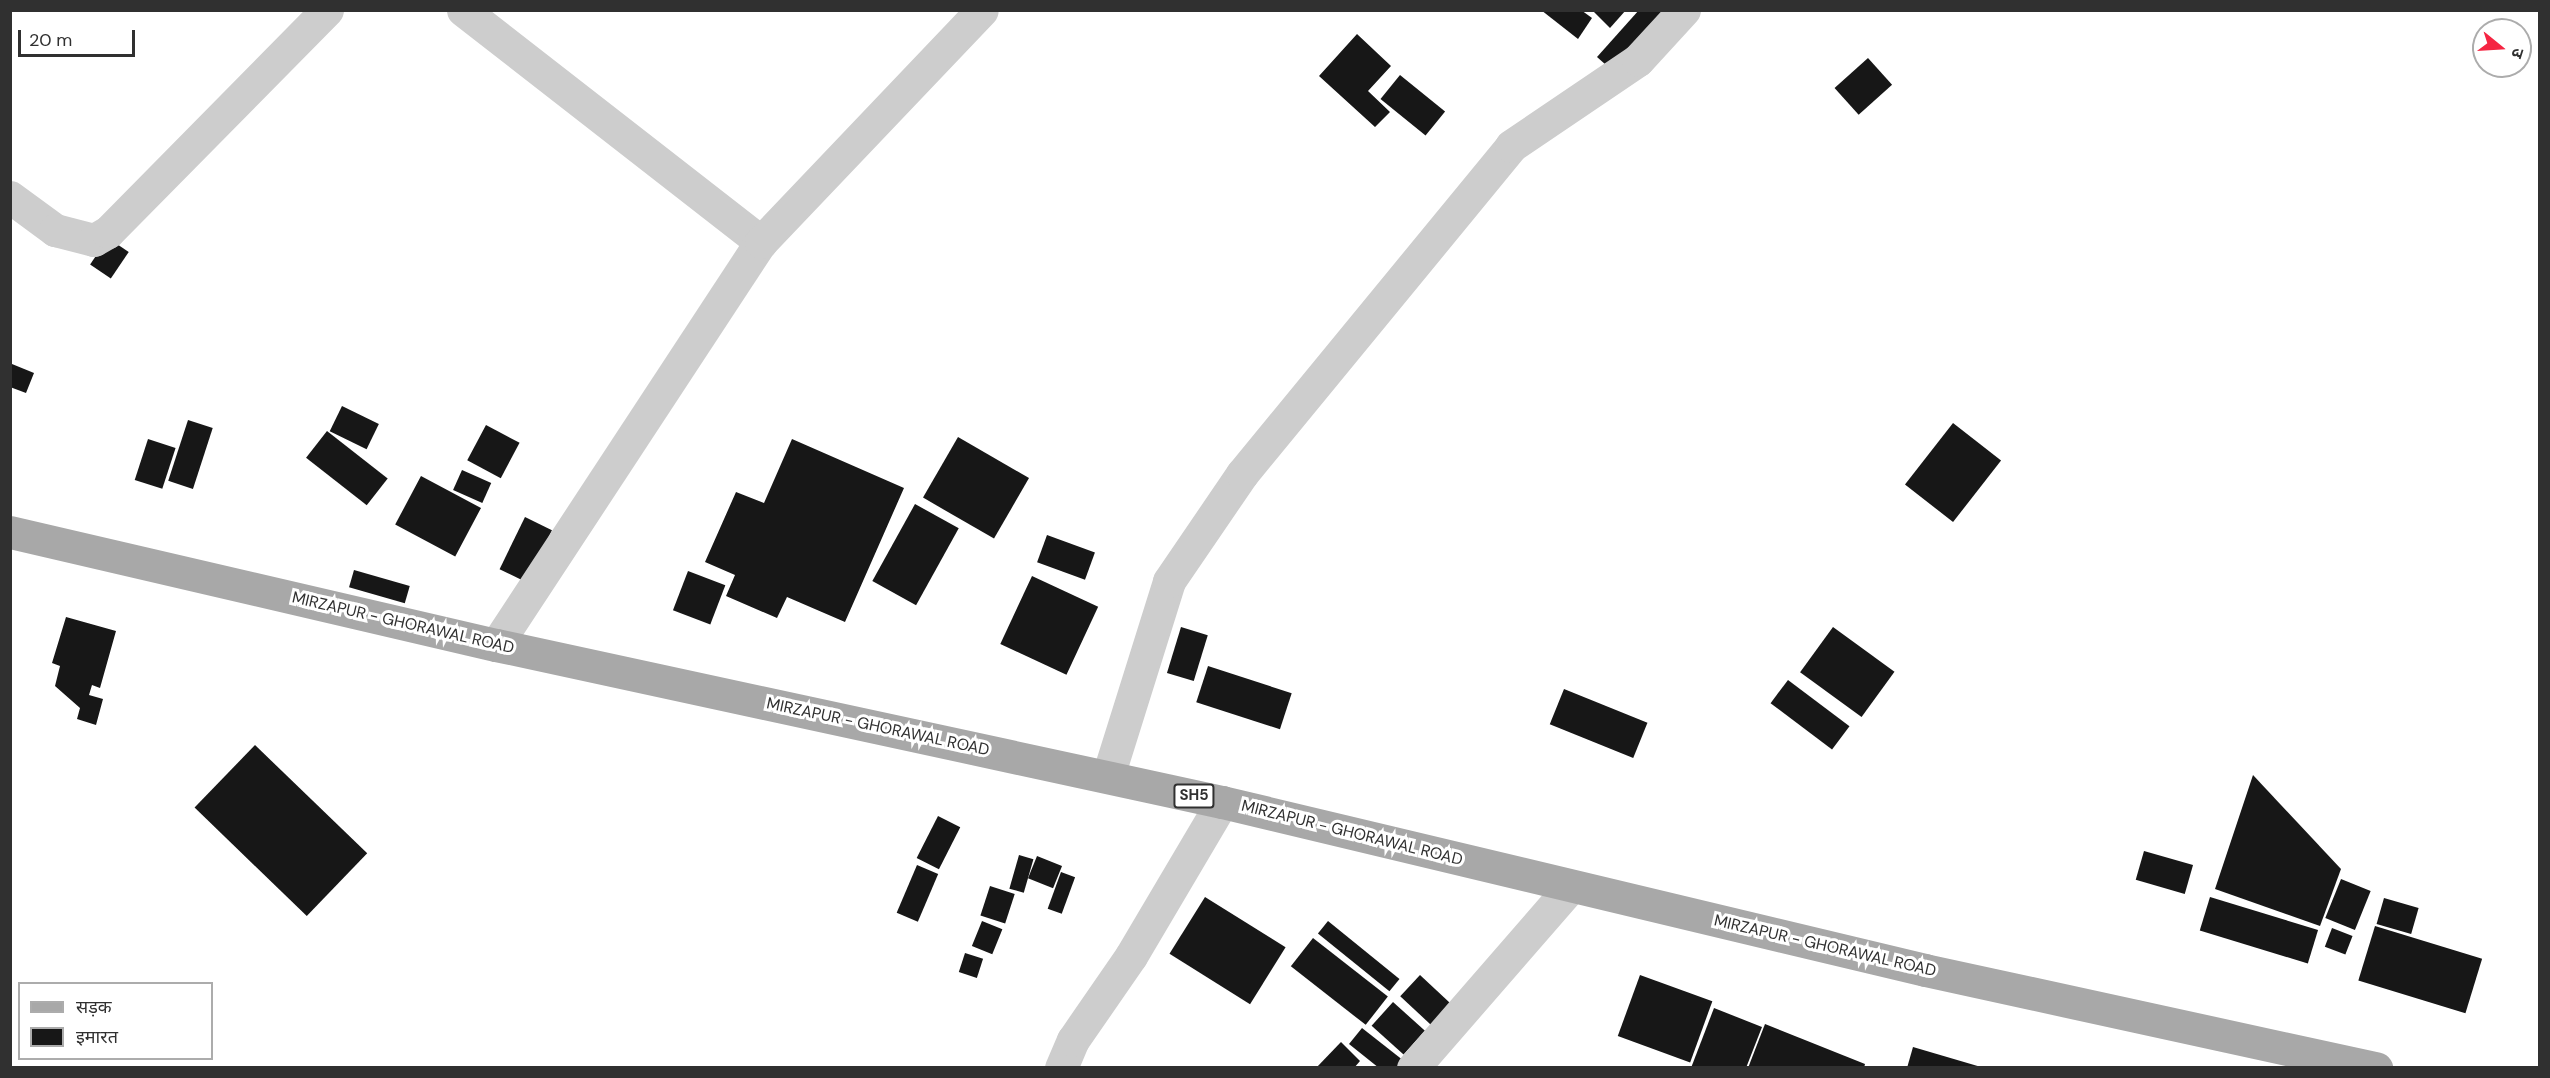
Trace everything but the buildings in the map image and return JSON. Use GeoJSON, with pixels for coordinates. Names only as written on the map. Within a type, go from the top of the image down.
{"type":"FeatureCollection","features":[{"type":"Feature","properties":{"kind":"main road","name":"MIRZAPUR - GHORAWAL ROAD"},"geometry":{"type":"LineString","coordinates":[[10,532],[496,645],[1108,776],[1925,970],[2376,1068]]}},
{"type":"Feature","properties":{"kind":"street"},"geometry":{"type":"LineString","coordinates":[[10,197],[70,237],[94,240],[101,236],[327,10]]}},
{"type":"Feature","properties":{"kind":"street"},"geometry":{"type":"LineString","coordinates":[[463,10],[761,243]]}},
{"type":"Feature","properties":{"kind":"street"},"geometry":{"type":"LineString","coordinates":[[496,645],[761,243],[982,10]]}},
{"type":"Feature","properties":{"kind":"street"},"geometry":{"type":"LineString","coordinates":[[1108,776],[1169,581],[1242,474],[1511,146],[1638,60],[1684,10]]}},
{"type":"Feature","properties":{"kind":"street"},"geometry":{"type":"LineString","coordinates":[[1061,1068],[1073,1040],[1131,956],[1222,802]]}},
{"type":"Feature","properties":{"kind":"street"},"geometry":{"type":"LineString","coordinates":[[1413,1068],[1571,886]]}}]}
